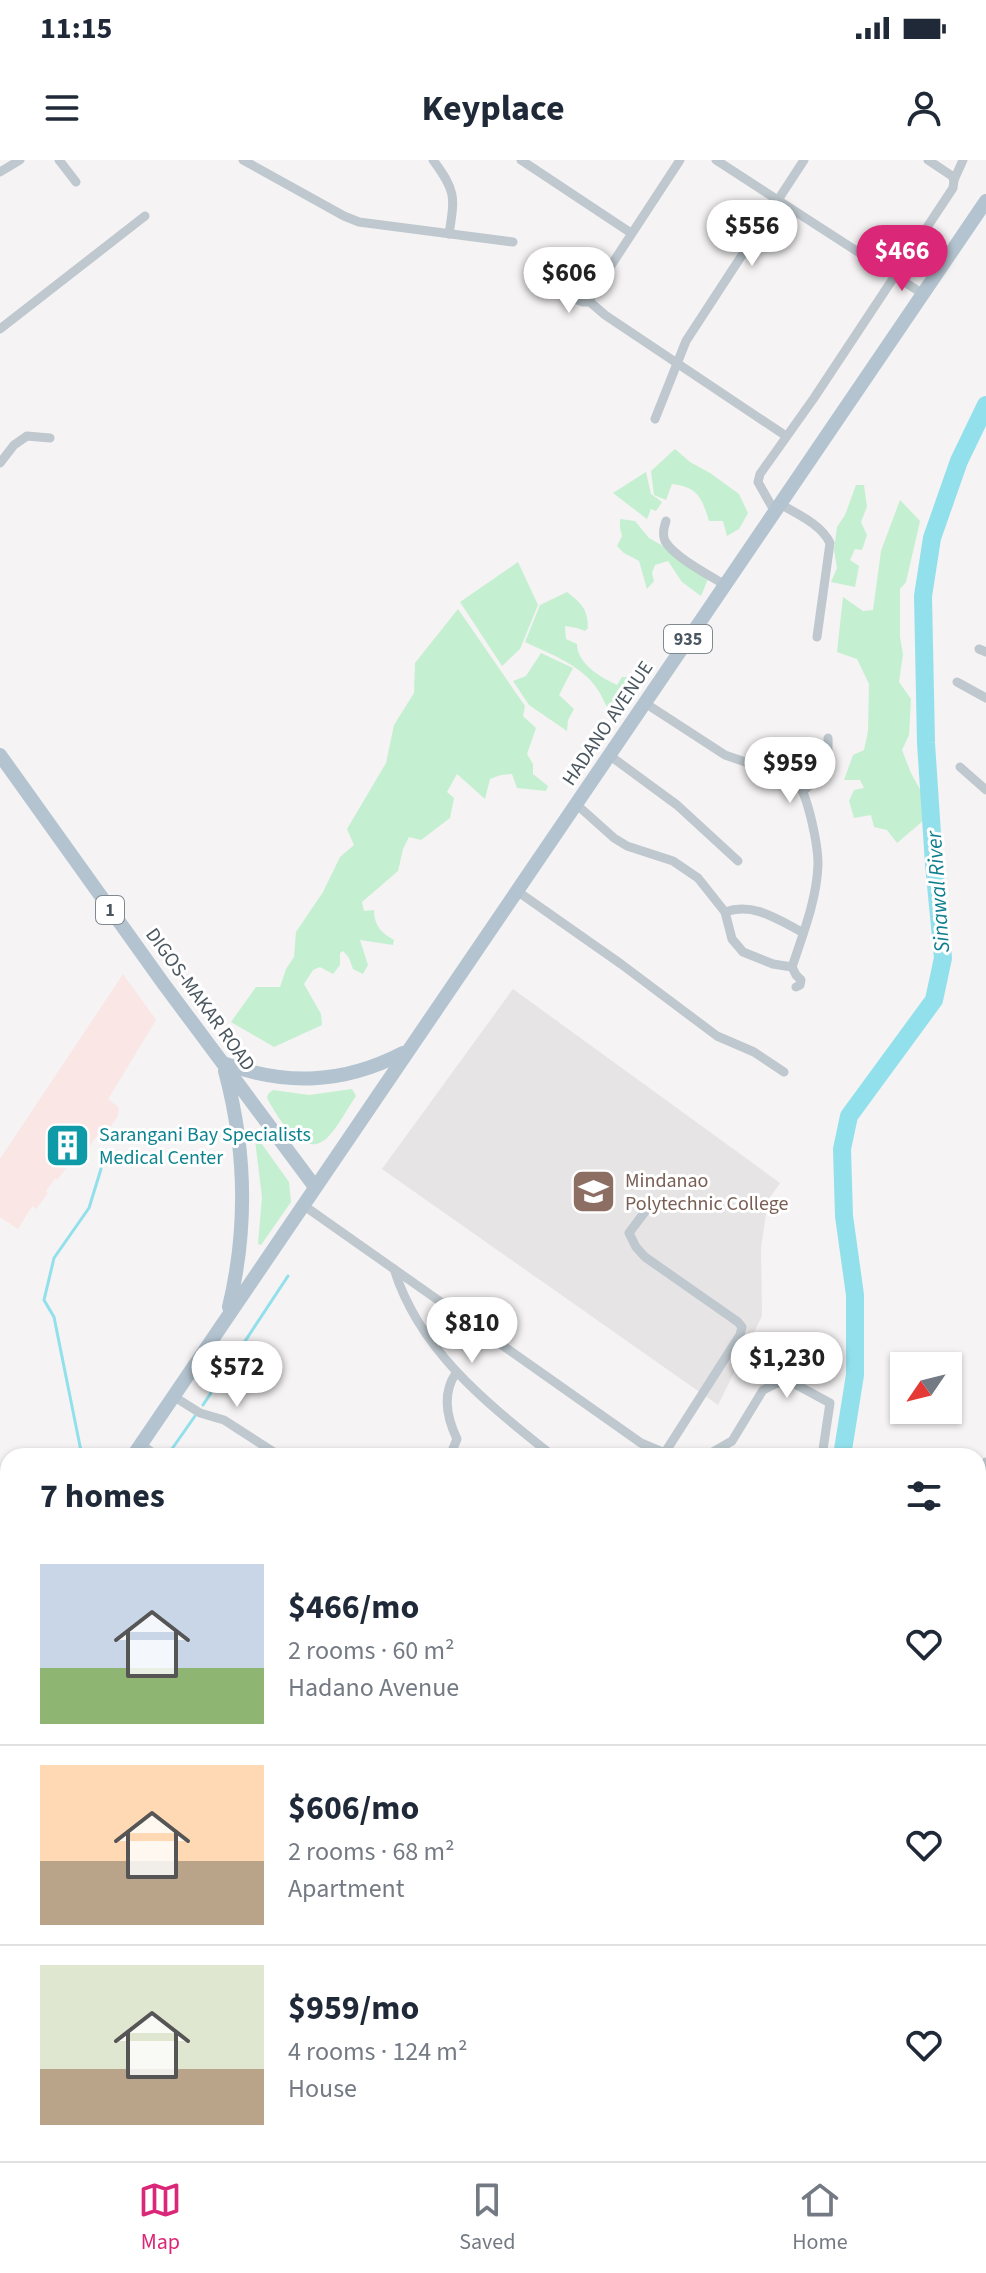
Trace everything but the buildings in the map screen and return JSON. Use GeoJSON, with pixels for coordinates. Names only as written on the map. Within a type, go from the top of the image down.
{"type":"FeatureCollection","features":[{"type":"Feature","properties":{"kind":"main road","name":"HADANO AVENUE"},"geometry":{"type":"LineString","coordinates":[[138,1448],[986,201]]}},
{"type":"Feature","properties":{"kind":"main road","name":"DIGOS-MAKAR ROAD"},"geometry":{"type":"LineString","coordinates":[[0,755],[315,1187]]}},
{"type":"Feature","properties":{"kind":"main road"},"geometry":{"type":"LineString","coordinates":[[226,1318],[239,1255],[243,1190],[237,1126],[222,1063],[268,1076],[316,1079],[364,1070],[408,1051]]}},
{"type":"Feature","properties":{"kind":"street"},"geometry":{"type":"LineString","coordinates":[[0,172],[20,160]]}},
{"type":"Feature","properties":{"kind":"street"},"geometry":{"type":"LineString","coordinates":[[59,160],[76,182]]}},
{"type":"Feature","properties":{"kind":"street"},"geometry":{"type":"LineString","coordinates":[[243,160],[351,219],[367,224],[513,242]]}},
{"type":"Feature","properties":{"kind":"street"},"geometry":{"type":"LineString","coordinates":[[433,160],[453,191],[449,234]]}},
{"type":"Feature","properties":{"kind":"street"},"geometry":{"type":"LineString","coordinates":[[521,160],[631,233]]}},
{"type":"Feature","properties":{"kind":"street"},"geometry":{"type":"LineString","coordinates":[[590,302],[680,160]]}},
{"type":"Feature","properties":{"kind":"street"},"geometry":{"type":"LineString","coordinates":[[716,160],[923,294]]}},
{"type":"Feature","properties":{"kind":"street"},"geometry":{"type":"LineString","coordinates":[[655,419],[676,363],[693,329],[804,160]]}},
{"type":"Feature","properties":{"kind":"street"},"geometry":{"type":"LineString","coordinates":[[928,160],[945,170],[954,180]]}},
{"type":"Feature","properties":{"kind":"street"},"geometry":{"type":"LineString","coordinates":[[817,637],[830,543],[818,527],[778,508],[758,479],[950,195],[963,160]]}},
{"type":"Feature","properties":{"kind":"street"},"geometry":{"type":"LineString","coordinates":[[0,329],[145,216]]}},
{"type":"Feature","properties":{"kind":"street"},"geometry":{"type":"LineString","coordinates":[[551,291],[590,302],[786,436]]}},
{"type":"Feature","properties":{"kind":"street"},"geometry":{"type":"LineString","coordinates":[[0,463],[27,436],[50,438]]}},
{"type":"Feature","properties":{"kind":"street"},"geometry":{"type":"LineString","coordinates":[[666,521],[663,535],[667,544],[725,585]]}},
{"type":"Feature","properties":{"kind":"street"},"geometry":{"type":"LineString","coordinates":[[957,682],[986,698]]}},
{"type":"Feature","properties":{"kind":"street"},"geometry":{"type":"LineString","coordinates":[[645,703],[725,755],[789,777],[803,791],[815,836],[818,865],[814,896],[792,967],[801,980],[796,987]]}},
{"type":"Feature","properties":{"kind":"street"},"geometry":{"type":"LineString","coordinates":[[803,791],[819,779],[826,767],[828,738]]}},
{"type":"Feature","properties":{"kind":"street"},"geometry":{"type":"LineString","coordinates":[[609,755],[677,805],[738,861]]}},
{"type":"Feature","properties":{"kind":"street"},"geometry":{"type":"LineString","coordinates":[[960,767],[986,790]]}},
{"type":"Feature","properties":{"kind":"street"},"geometry":{"type":"LineString","coordinates":[[576,804],[627,846],[664,857],[688,870],[725,912],[732,939],[743,952],[773,964],[792,967]]}},
{"type":"Feature","properties":{"kind":"street"},"geometry":{"type":"LineString","coordinates":[[517,891],[717,1036],[754,1052],[784,1072]]}},
{"type":"Feature","properties":{"kind":"street"},"geometry":{"type":"LineString","coordinates":[[725,912],[739,908],[753,909],[802,932]]}},
{"type":"Feature","properties":{"kind":"street"},"geometry":{"type":"LineString","coordinates":[[303,1205],[652,1448]]}},
{"type":"Feature","properties":{"kind":"street"},"geometry":{"type":"LineString","coordinates":[[650,1205],[629,1233],[639,1252],[742,1327],[672,1448]]}},
{"type":"Feature","properties":{"kind":"street"},"geometry":{"type":"LineString","coordinates":[[394,1269],[411,1311],[456,1373],[543,1448]]}},
{"type":"Feature","properties":{"kind":"street"},"geometry":{"type":"LineString","coordinates":[[453,1448],[457,1439],[451,1427],[447,1401],[456,1373]]}},
{"type":"Feature","properties":{"kind":"street"},"geometry":{"type":"LineString","coordinates":[[720,1448],[732,1441],[763,1390],[777,1383],[795,1384],[830,1403],[823,1448]]}},
{"type":"Feature","properties":{"kind":"street"},"geometry":{"type":"LineString","coordinates":[[173,1396],[204,1414],[224,1420],[268,1448]]}},
{"type":"Feature","properties":{"kind":"shaded area"},"geometry":{"type":"Polygon","coordinates":[[[123,974],[156,1020],[108,1099],[119,1108],[118,1116],[104,1136],[99,1133],[79,1161],[74,1158],[57,1180],[55,1178],[46,1191],[48,1193],[36,1209],[32,1206],[18,1229],[0,1217],[0,1159],[123,974]]]}},
{"type":"Feature","properties":{"kind":"shaded area","name":"Mindanao Polytechnic College"},"geometry":{"type":"Polygon","coordinates":[[[513,989],[780,1183],[768,1200],[761,1248],[762,1316],[718,1405],[382,1169],[513,989]]]}},
{"type":"Feature","properties":{"kind":"green space"},"geometry":{"type":"Polygon","coordinates":[[[675,449],[739,494],[748,513],[739,529],[727,536],[723,521],[709,521],[698,495],[688,488],[672,484],[666,500],[654,495],[651,471],[675,449]]]}},
{"type":"Feature","properties":{"kind":"green space"},"geometry":{"type":"Polygon","coordinates":[[[646,472],[651,494],[662,502],[656,511],[651,509],[647,519],[613,493],[646,472]]]}},
{"type":"Feature","properties":{"kind":"green space"},"geometry":{"type":"Polygon","coordinates":[[[856,485],[864,485],[867,507],[861,522],[867,535],[862,550],[855,549],[850,560],[859,566],[855,587],[831,582],[837,568],[834,550],[837,527],[856,485]]]}},
{"type":"Feature","properties":{"kind":"green space"},"geometry":{"type":"Polygon","coordinates":[[[900,500],[920,521],[906,582],[900,589],[903,654],[899,682],[911,699],[909,735],[902,750],[923,795],[924,820],[897,843],[887,830],[874,827],[871,815],[854,818],[849,801],[854,790],[864,788],[860,780],[844,780],[853,755],[864,750],[868,731],[869,684],[857,659],[837,652],[843,597],[863,611],[873,610],[881,551],[900,500]]]}},
{"type":"Feature","properties":{"kind":"green space"},"geometry":{"type":"Polygon","coordinates":[[[620,519],[635,521],[649,538],[708,579],[701,596],[682,582],[668,561],[655,565],[652,573],[654,581],[647,589],[639,561],[617,546],[622,536],[620,519]]]}},
{"type":"Feature","properties":{"kind":"green space"},"geometry":{"type":"Polygon","coordinates":[[[518,562],[538,605],[520,649],[502,666],[460,602],[518,562]]]}},
{"type":"Feature","properties":{"kind":"green space"},"geometry":{"type":"Polygon","coordinates":[[[567,592],[583,607],[588,628],[585,631],[565,626],[566,639],[577,644],[581,658],[604,678],[617,685],[622,677],[630,677],[625,697],[611,712],[598,690],[583,674],[565,661],[525,642],[540,605],[567,592]]]}},
{"type":"Feature","properties":{"kind":"green space"},"geometry":{"type":"Polygon","coordinates":[[[458,609],[525,706],[523,716],[536,728],[527,754],[533,764],[533,774],[548,786],[546,791],[517,788],[512,774],[501,775],[490,779],[485,799],[457,774],[447,792],[454,798],[450,818],[421,840],[409,837],[398,871],[362,902],[364,911],[374,910],[377,924],[394,940],[393,945],[360,940],[368,965],[363,974],[353,969],[343,951],[340,953],[340,965],[333,974],[320,967],[313,970],[304,984],[321,1014],[322,1025],[274,1047],[231,1022],[256,987],[280,987],[294,957],[296,932],[323,892],[340,857],[354,845],[347,829],[386,763],[394,725],[414,693],[415,663],[458,609]]]}},
{"type":"Feature","properties":{"kind":"green space"},"geometry":{"type":"Polygon","coordinates":[[[541,653],[573,668],[559,695],[574,709],[567,731],[529,705],[513,681],[526,676],[541,653]]]}},
{"type":"Feature","properties":{"kind":"green space"},"geometry":{"type":"Polygon","coordinates":[[[352,1089],[356,1096],[331,1134],[318,1144],[309,1144],[291,1133],[267,1098],[273,1090],[309,1095],[352,1089]]]}},
{"type":"Feature","properties":{"kind":"green space"},"geometry":{"type":"Polygon","coordinates":[[[255,1140],[259,1140],[289,1182],[291,1202],[261,1245],[258,1244],[262,1197],[255,1140]]]}},
{"type":"Feature","properties":{"kind":"waterway","name":"Sinawal River"},"geometry":{"type":"LineString","coordinates":[[843,1448],[855,1375],[855,1295],[844,1216],[842,1149],[849,1116],[934,1000],[943,958],[926,743],[923,596],[932,538],[959,461],[986,405]]}},
{"type":"Feature","properties":{"kind":"waterway"},"geometry":{"type":"LineString","coordinates":[[80,1448],[54,1317],[44,1300],[54,1258],[89,1208],[101,1169]]}},
{"type":"Feature","properties":{"kind":"waterway"},"geometry":{"type":"LineString","coordinates":[[203,1405],[288,1276]]}},
{"type":"Feature","properties":{"kind":"waterway"},"geometry":{"type":"LineString","coordinates":[[173,1448],[195,1416]]}},
{"type":"Feature","properties":{"kind":"place","name":"Sarangani Bay Specialists Medical Center"},"geometry":{"type":"Point","coordinates":[68,1146]}},
{"type":"Feature","properties":{"kind":"place","name":"Mindanao Polytechnic College"},"geometry":{"type":"Point","coordinates":[594,1191]}}]}
